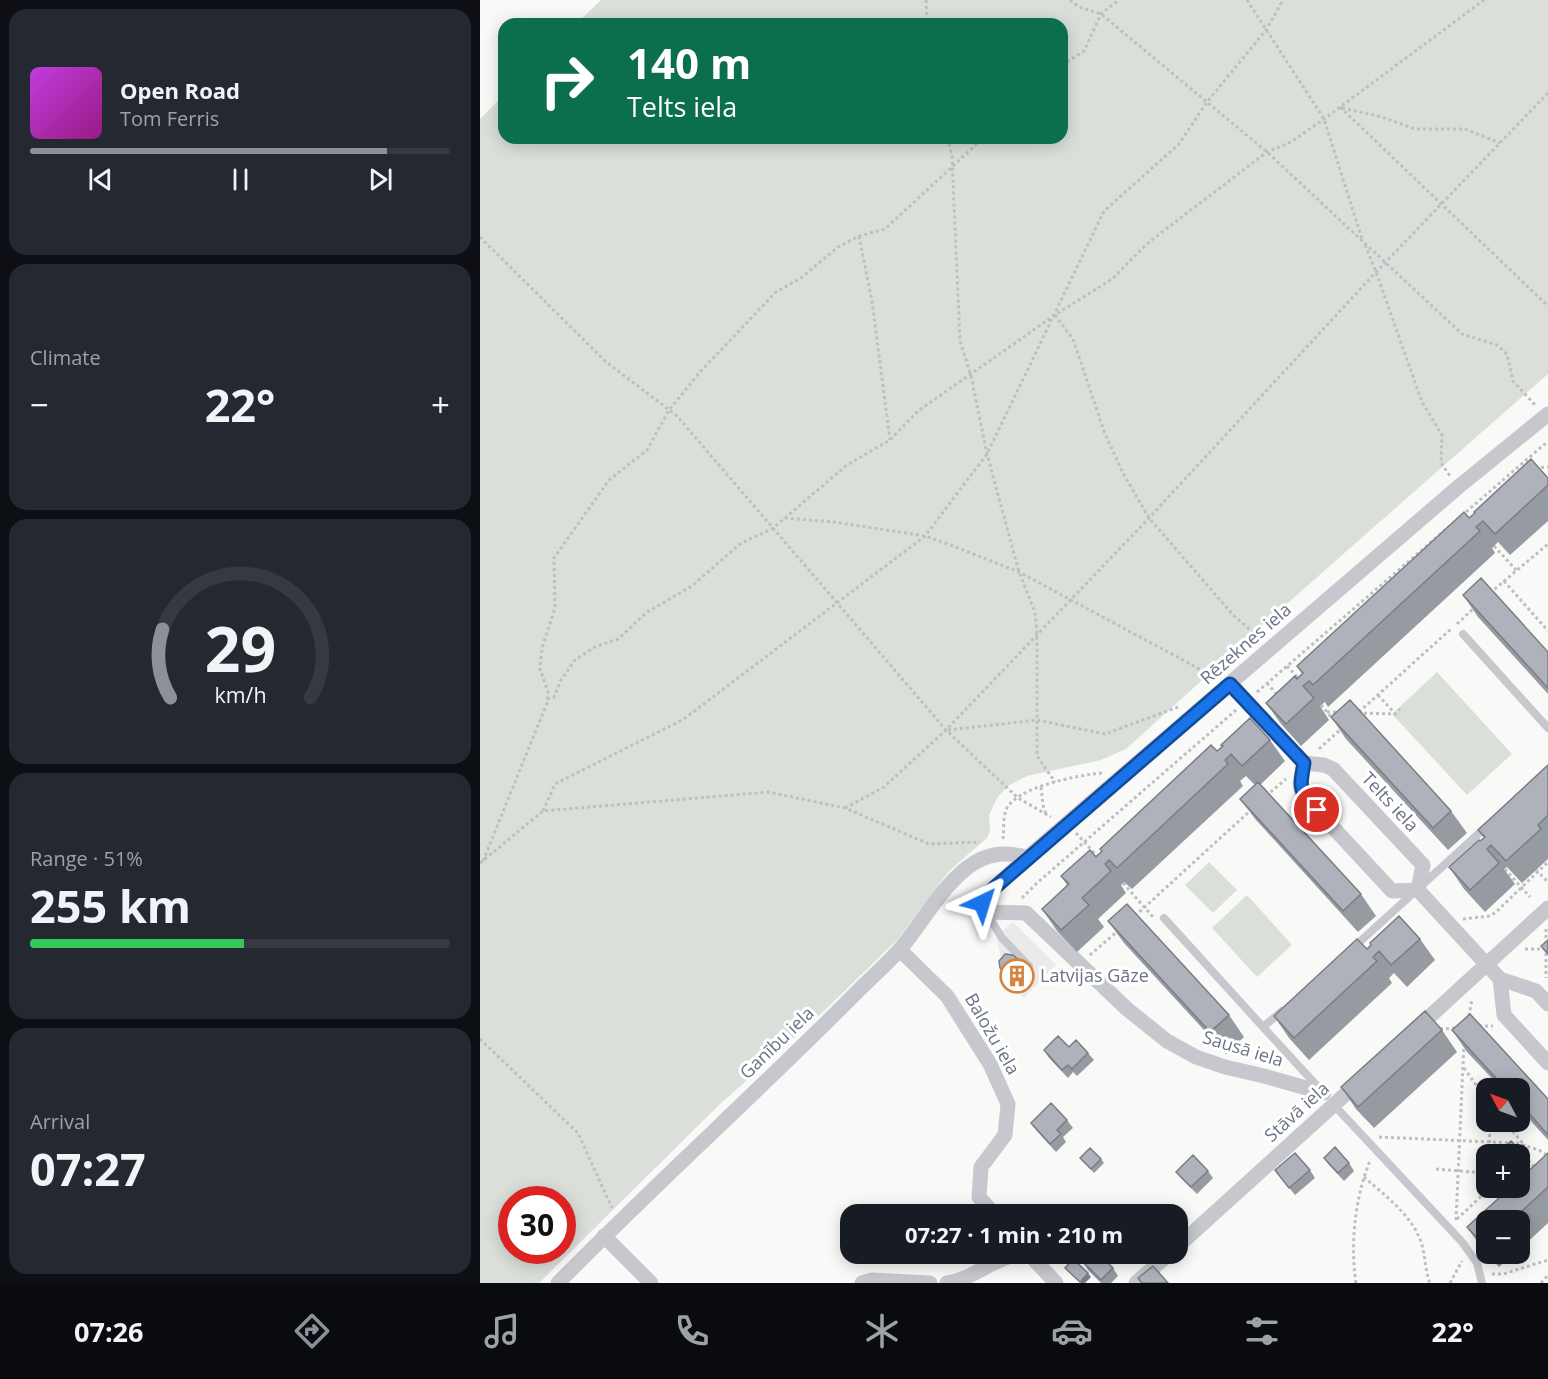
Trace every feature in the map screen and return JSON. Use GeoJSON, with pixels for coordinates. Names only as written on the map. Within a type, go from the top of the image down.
{"type":"FeatureCollection","features":[{"type":"Feature","properties":{"kind":"street","name":"Rēzeknes iela"},"geometry":{"type":"LineString","coordinates":[[986,912],[982,903],[986,895],[1028,857],[1456,488],[1546,419]]}},
{"type":"Feature","properties":{"kind":"street"},"geometry":{"type":"LineString","coordinates":[[1228,686],[1309,758],[1300,784],[1302,794],[1392,891],[1418,890],[1500,979],[1536,991],[1548,1004]]}},
{"type":"Feature","properties":{"kind":"street","name":"Telts iela"},"geometry":{"type":"LineString","coordinates":[[1309,758],[1333,769],[1423,865],[1418,890]]}},
{"type":"Feature","properties":{"kind":"street"},"geometry":{"type":"LineString","coordinates":[[1001,853],[1028,857]]}},
{"type":"Feature","properties":{"kind":"street","name":"Ganību iela"},"geometry":{"type":"LineString","coordinates":[[558,1283],[618,1221],[836,1014],[900,950],[960,875],[984,858],[1001,853]]}},
{"type":"Feature","properties":{"kind":"street"},"geometry":{"type":"LineString","coordinates":[[1401,1043],[1547,910]]}},
{"type":"Feature","properties":{"kind":"street","name":"Sausā iela"},"geometry":{"type":"LineString","coordinates":[[986,912],[1026,913],[1127,1009],[1167,1041],[1196,1057],[1225,1067],[1264,1076],[1329,1099]]}},
{"type":"Feature","properties":{"kind":"street","name":"Baložu iela"},"geometry":{"type":"LineString","coordinates":[[900,950],[947,996],[990,1064],[1008,1104],[1005,1134],[981,1167],[979,1197],[985,1204]]}},
{"type":"Feature","properties":{"kind":"street"},"geometry":{"type":"LineString","coordinates":[[1500,979],[1504,1015],[1548,1063]]}},
{"type":"Feature","properties":{"kind":"street","name":"Stāvā iela"},"geometry":{"type":"LineString","coordinates":[[1188,1236],[1329,1099],[1368,1074]]}},
{"type":"Feature","properties":{"kind":"street"},"geometry":{"type":"LineString","coordinates":[[604,1236],[651,1283]]}},
{"type":"Feature","properties":{"kind":"street"},"geometry":{"type":"LineString","coordinates":[[947,1283],[971,1276],[992,1264]]}},
{"type":"Feature","properties":{"kind":"street"},"geometry":{"type":"LineString","coordinates":[[1038,1264],[1056,1283]]}},
{"type":"Feature","properties":{"kind":"street"},"geometry":{"type":"LineString","coordinates":[[1136,1283],[1157,1264]]}},
{"type":"Feature","properties":{"kind":"street"},"geometry":{"type":"LineString","coordinates":[[862,1283],[872,1280],[930,1283]]}},
{"type":"Feature","properties":{"kind":"lane"},"geometry":{"type":"LineString","coordinates":[[1462,634],[1548,728]]}},
{"type":"Feature","properties":{"kind":"lane"},"geometry":{"type":"LineString","coordinates":[[1349,952],[1492,821]]}},
{"type":"Feature","properties":{"kind":"lane"},"geometry":{"type":"LineString","coordinates":[[986,912],[1002,938],[1029,966]]}},
{"type":"Feature","properties":{"kind":"lane"},"geometry":{"type":"LineString","coordinates":[[1164,918],[1471,1253],[1477,1263],[1482,1283]]}},
{"type":"Feature","properties":{"kind":"lane"},"geometry":{"type":"LineString","coordinates":[[1263,1027],[1289,1005]]}},
{"type":"Feature","properties":{"kind":"path"},"geometry":{"type":"LineString","coordinates":[[926,0],[927,18]]}},
{"type":"Feature","properties":{"kind":"path"},"geometry":{"type":"LineString","coordinates":[[1070,0],[1079,7],[1101,14],[1267,152],[1462,334],[1497,345],[1507,354],[1513,381],[1546,419]]}},
{"type":"Feature","properties":{"kind":"path"},"geometry":{"type":"LineString","coordinates":[[1068,61],[1084,51],[1101,14],[1119,0]]}},
{"type":"Feature","properties":{"kind":"path"},"geometry":{"type":"LineString","coordinates":[[1247,0],[1324,119],[1363,242],[1376,272],[1422,402],[1442,435],[1441,463],[1456,488]]}},
{"type":"Feature","properties":{"kind":"path"},"geometry":{"type":"LineString","coordinates":[[481,862],[543,811],[555,784],[684,719],[925,536],[987,454],[1104,212],[1179,144],[1207,102],[1266,30],[1283,0]]}},
{"type":"Feature","properties":{"kind":"path"},"geometry":{"type":"LineString","coordinates":[[547,699],[554,697],[561,680],[575,660],[595,647],[618,639],[647,612],[692,586],[741,543],[772,529],[847,465],[890,440],[918,411],[1055,315],[1112,279],[1149,242],[1267,152],[1291,142],[1324,119],[1484,0]]}},
{"type":"Feature","properties":{"kind":"path"},"geometry":{"type":"LineString","coordinates":[[844,808],[884,787],[946,730],[1149,518],[1385,262],[1548,93]]}},
{"type":"Feature","properties":{"kind":"path"},"geometry":{"type":"LineString","coordinates":[[1340,107],[1382,117],[1415,129],[1465,129],[1500,143]]}},
{"type":"Feature","properties":{"kind":"path"},"geometry":{"type":"LineString","coordinates":[[1340,107],[1548,306]]}},
{"type":"Feature","properties":{"kind":"path"},"geometry":{"type":"LineString","coordinates":[[949,144],[952,157],[960,341],[971,375],[987,454],[1019,573],[1035,612],[1037,756],[1055,782]]}},
{"type":"Feature","properties":{"kind":"path"},"geometry":{"type":"LineString","coordinates":[[481,862],[547,703],[548,692],[540,669],[542,648],[555,608],[554,558],[609,480],[647,450],[669,410],[700,372],[776,292],[801,278],[838,247],[859,236],[885,228],[976,144]]}},
{"type":"Feature","properties":{"kind":"path"},"geometry":{"type":"LineString","coordinates":[[859,236],[872,301],[890,440]]}},
{"type":"Feature","properties":{"kind":"path"},"geometry":{"type":"LineString","coordinates":[[480,237],[605,361],[677,416],[946,730],[1018,798],[1068,824]]}},
{"type":"Feature","properties":{"kind":"path"},"geometry":{"type":"LineString","coordinates":[[1055,315],[1073,339],[1105,434],[1123,473],[1149,518],[1234,616],[1259,638],[1268,651]]}},
{"type":"Feature","properties":{"kind":"path"},"geometry":{"type":"LineString","coordinates":[[1037,883],[1546,443]]}},
{"type":"Feature","properties":{"kind":"path"},"geometry":{"type":"LineString","coordinates":[[1513,470],[1548,467]]}},
{"type":"Feature","properties":{"kind":"path"},"geometry":{"type":"LineString","coordinates":[[1508,474],[1516,481]]}},
{"type":"Feature","properties":{"kind":"path"},"geometry":{"type":"LineString","coordinates":[[1480,498],[1488,506]]}},
{"type":"Feature","properties":{"kind":"path"},"geometry":{"type":"LineString","coordinates":[[1463,513],[1471,521]]}},
{"type":"Feature","properties":{"kind":"path"},"geometry":{"type":"LineString","coordinates":[[784,518],[834,522],[925,536],[1019,573],[1228,686]]}},
{"type":"Feature","properties":{"kind":"path"},"geometry":{"type":"LineString","coordinates":[[1445,529],[1451,536]]}},
{"type":"Feature","properties":{"kind":"path"},"geometry":{"type":"LineString","coordinates":[[1487,596],[1548,544]]}},
{"type":"Feature","properties":{"kind":"path"},"geometry":{"type":"LineString","coordinates":[[1494,546],[1516,570]]}},
{"type":"Feature","properties":{"kind":"path"},"geometry":{"type":"LineString","coordinates":[[1417,554],[1423,561]]}},
{"type":"Feature","properties":{"kind":"path"},"geometry":{"type":"LineString","coordinates":[[1388,579],[1394,586]]}},
{"type":"Feature","properties":{"kind":"path"},"geometry":{"type":"LineString","coordinates":[[1504,581],[1548,631]]}},
{"type":"Feature","properties":{"kind":"path"},"geometry":{"type":"LineString","coordinates":[[1360,603],[1367,610]]}},
{"type":"Feature","properties":{"kind":"path"},"geometry":{"type":"LineString","coordinates":[[1350,720],[1478,604]]}},
{"type":"Feature","properties":{"kind":"path"},"geometry":{"type":"LineString","coordinates":[[1332,627],[1339,635]]}},
{"type":"Feature","properties":{"kind":"path"},"geometry":{"type":"LineString","coordinates":[[1304,651],[1311,659]]}},
{"type":"Feature","properties":{"kind":"path"},"geometry":{"type":"LineString","coordinates":[[1287,666],[1301,682]]}},
{"type":"Feature","properties":{"kind":"path"},"geometry":{"type":"LineString","coordinates":[[1267,683],[1280,698]]}},
{"type":"Feature","properties":{"kind":"path"},"geometry":{"type":"LineString","coordinates":[[1378,695],[1396,715]]}},
{"type":"Feature","properties":{"kind":"path"},"geometry":{"type":"LineString","coordinates":[[946,730],[1037,720],[1105,734],[1175,707],[1207,704]]}},
{"type":"Feature","properties":{"kind":"path"},"geometry":{"type":"LineString","coordinates":[[1321,705],[1334,720]]}},
{"type":"Feature","properties":{"kind":"path"},"geometry":{"type":"LineString","coordinates":[[1396,715],[1400,709]]}},
{"type":"Feature","properties":{"kind":"path"},"geometry":{"type":"LineString","coordinates":[[1327,712],[1396,715]]}},
{"type":"Feature","properties":{"kind":"path"},"geometry":{"type":"LineString","coordinates":[[1309,758],[1341,728]]}},
{"type":"Feature","properties":{"kind":"path"},"geometry":{"type":"LineString","coordinates":[[1001,853],[1006,810],[1018,798],[1041,786],[1055,782],[1099,773],[1128,772]]}},
{"type":"Feature","properties":{"kind":"path"},"geometry":{"type":"LineString","coordinates":[[1102,947],[1288,777]]}},
{"type":"Feature","properties":{"kind":"path"},"geometry":{"type":"LineString","coordinates":[[1041,786],[1043,805],[1047,815]]}},
{"type":"Feature","properties":{"kind":"path"},"geometry":{"type":"LineString","coordinates":[[543,811],[768,792],[844,808],[929,844],[982,842]]}},
{"type":"Feature","properties":{"kind":"path"},"geometry":{"type":"LineString","coordinates":[[1085,842],[1100,858]]}},
{"type":"Feature","properties":{"kind":"path"},"geometry":{"type":"LineString","coordinates":[[1447,921],[1490,916],[1548,862]]}},
{"type":"Feature","properties":{"kind":"path"},"geometry":{"type":"LineString","coordinates":[[1504,869],[1530,897]]}},
{"type":"Feature","properties":{"kind":"path"},"geometry":{"type":"LineString","coordinates":[[1537,870],[1547,881]]}},
{"type":"Feature","properties":{"kind":"path"},"geometry":{"type":"LineString","coordinates":[[1123,884],[1155,920],[1164,918]]}},
{"type":"Feature","properties":{"kind":"path"},"geometry":{"type":"LineString","coordinates":[[1546,978],[1547,910]]}},
{"type":"Feature","properties":{"kind":"path"},"geometry":{"type":"LineString","coordinates":[[1468,982],[1474,988],[1468,1018]]}},
{"type":"Feature","properties":{"kind":"path"},"geometry":{"type":"LineString","coordinates":[[1426,1020],[1434,1029],[1466,1028]]}},
{"type":"Feature","properties":{"kind":"path"},"geometry":{"type":"LineString","coordinates":[[1476,1027],[1485,1025],[1498,1027]]}},
{"type":"Feature","properties":{"kind":"path"},"geometry":{"type":"LineString","coordinates":[[480,1038],[578,1132],[618,1221]]}},
{"type":"Feature","properties":{"kind":"path"},"geometry":{"type":"LineString","coordinates":[[1464,1038],[1456,1220],[1479,1198]]}},
{"type":"Feature","properties":{"kind":"path"},"geometry":{"type":"LineString","coordinates":[[1463,1067],[1476,1085]]}},
{"type":"Feature","properties":{"kind":"path"},"geometry":{"type":"LineString","coordinates":[[1489,1142],[1490,1132]]}},
{"type":"Feature","properties":{"kind":"path"},"geometry":{"type":"LineString","coordinates":[[1513,1132],[1522,1144]]}},
{"type":"Feature","properties":{"kind":"path"},"geometry":{"type":"LineString","coordinates":[[1365,1137],[1517,1144]]}},
{"type":"Feature","properties":{"kind":"path"},"geometry":{"type":"LineString","coordinates":[[1356,1283],[1353,1251],[1364,1177],[1376,1148]]}},
{"type":"Feature","properties":{"kind":"path"},"geometry":{"type":"LineString","coordinates":[[1530,1148],[1548,1156]]}},
{"type":"Feature","properties":{"kind":"path"},"geometry":{"type":"LineString","coordinates":[[1530,1162],[1538,1171]]}},
{"type":"Feature","properties":{"kind":"path"},"geometry":{"type":"LineString","coordinates":[[1436,1169],[1476,1172]]}},
{"type":"Feature","properties":{"kind":"path"},"geometry":{"type":"LineString","coordinates":[[1364,1177],[1407,1218],[1419,1237],[1425,1271],[1430,1283]]}},
{"type":"Feature","properties":{"kind":"path"},"geometry":{"type":"LineString","coordinates":[[1449,1283],[1460,1263],[1471,1253]]}},
{"type":"Feature","properties":{"kind":"path"},"geometry":{"type":"LineString","coordinates":[[1503,1274],[1548,1260]]}},
{"type":"Feature","properties":{"kind":"path"},"geometry":{"type":"LineString","coordinates":[[1541,1283],[1548,1275]]}},
{"type":"Feature","properties":{"kind":"shaded area"},"geometry":{"type":"Polygon","coordinates":[[[601,0],[1548,0],[1548,374],[1126,749],[1101,760],[1027,776],[1008,786],[997,798],[989,815],[990,831],[987,838],[949,871],[898,939],[824,1011],[719,1105],[576,1246],[576,1186],[498,1186],[498,1264],[558,1264],[539,1283],[480,1283],[480,119],[498,101],[498,144],[1068,144],[1068,18],[582,18],[601,0]]]}},
{"type":"Feature","properties":{"kind":"shaded area"},"geometry":{"type":"Polygon","coordinates":[[[1437,672],[1512,754],[1467,795],[1392,714],[1437,672]]]}},
{"type":"Feature","properties":{"kind":"shaded area"},"geometry":{"type":"Polygon","coordinates":[[[1209,862],[1237,890],[1213,913],[1185,885],[1209,862]]]}},
{"type":"Feature","properties":{"kind":"shaded area"},"geometry":{"type":"Polygon","coordinates":[[[1247,895],[1292,945],[1257,977],[1212,928],[1247,895]]]}},
{"type":"Feature","properties":{"kind":"shaded area"},"geometry":{"type":"Polygon","coordinates":[[[1013,922],[1056,965],[1024,998],[1006,979],[996,936],[1013,922]]]}},
{"type":"Feature","properties":{"kind":"building"},"geometry":{"type":"Polygon","coordinates":[[[1531,459],[1548,478],[1548,485],[1495,534],[1483,521],[1476,527],[1480,531],[1313,685],[1309,681],[1303,686],[1314,698],[1286,724],[1266,703],[1295,676],[1297,679],[1303,673],[1297,666],[1464,512],[1469,518],[1531,459]]]}},
{"type":"Feature","properties":{"kind":"building"},"geometry":{"type":"Polygon","coordinates":[[[1481,578],[1548,652],[1548,688],[1463,595],[1481,578]]]}},
{"type":"Feature","properties":{"kind":"building"},"geometry":{"type":"Polygon","coordinates":[[[1350,700],[1451,811],[1433,828],[1331,717],[1350,700]]]}},
{"type":"Feature","properties":{"kind":"building"},"geometry":{"type":"Polygon","coordinates":[[[1250,718],[1270,740],[1242,766],[1231,754],[1225,760],[1228,764],[1117,868],[1109,860],[1105,864],[1111,871],[1082,898],[1089,905],[1061,930],[1042,909],[1069,884],[1061,876],[1090,850],[1096,857],[1102,851],[1100,849],[1211,745],[1217,751],[1250,718]]]}},
{"type":"Feature","properties":{"kind":"building"},"geometry":{"type":"Polygon","coordinates":[[[1548,765],[1548,815],[1538,825],[1541,829],[1506,861],[1491,845],[1487,849],[1499,863],[1470,890],[1449,867],[1485,837],[1478,830],[1548,765]]]}},
{"type":"Feature","properties":{"kind":"building"},"geometry":{"type":"Polygon","coordinates":[[[1258,782],[1361,894],[1343,911],[1240,799],[1258,782]]]}},
{"type":"Feature","properties":{"kind":"building"},"geometry":{"type":"Polygon","coordinates":[[[1127,904],[1229,1015],[1210,1032],[1108,921],[1127,904]]]}},
{"type":"Feature","properties":{"kind":"building"},"geometry":{"type":"Polygon","coordinates":[[[1399,916],[1420,939],[1391,965],[1379,951],[1373,957],[1377,961],[1294,1038],[1274,1016],[1357,939],[1367,949],[1370,943],[1399,916]]]}},
{"type":"Feature","properties":{"kind":"building"},"geometry":{"type":"Polygon","coordinates":[[[1548,940],[1548,954],[1541,946],[1548,940]]]}},
{"type":"Feature","properties":{"kind":"building"},"geometry":{"type":"Polygon","coordinates":[[[1005,954],[1013,955],[1019,960],[1020,968],[1013,975],[1006,974],[1000,968],[999,961],[1005,954]]]}},
{"type":"Feature","properties":{"kind":"building"},"geometry":{"type":"Polygon","coordinates":[[[1425,1011],[1442,1030],[1358,1107],[1341,1087],[1425,1011]]]}},
{"type":"Feature","properties":{"kind":"building"},"geometry":{"type":"Polygon","coordinates":[[[1470,1014],[1529,1078],[1496,1078],[1452,1030],[1470,1014]]]}},
{"type":"Feature","properties":{"kind":"building"},"geometry":{"type":"Polygon","coordinates":[[[1058,1036],[1069,1047],[1076,1040],[1088,1053],[1072,1069],[1068,1065],[1062,1070],[1044,1050],[1058,1036]]]}},
{"type":"Feature","properties":{"kind":"building"},"geometry":{"type":"Polygon","coordinates":[[[1530,1079],[1548,1099],[1548,1135],[1530,1114],[1530,1079]]]}},
{"type":"Feature","properties":{"kind":"building"},"geometry":{"type":"Polygon","coordinates":[[[1051,1103],[1067,1120],[1057,1130],[1061,1134],[1050,1144],[1031,1123],[1051,1103]]]}},
{"type":"Feature","properties":{"kind":"building"},"geometry":{"type":"Polygon","coordinates":[[[1335,1147],[1349,1163],[1338,1173],[1324,1158],[1335,1147]]]}},
{"type":"Feature","properties":{"kind":"building"},"geometry":{"type":"Polygon","coordinates":[[[1090,1148],[1101,1159],[1091,1169],[1080,1158],[1090,1148]]]}},
{"type":"Feature","properties":{"kind":"building"},"geometry":{"type":"Polygon","coordinates":[[[1295,1153],[1310,1170],[1289,1188],[1275,1170],[1295,1153]]]}},
{"type":"Feature","properties":{"kind":"building"},"geometry":{"type":"Polygon","coordinates":[[[1548,1153],[1548,1187],[1523,1210],[1486,1210],[1499,1198],[1530,1198],[1530,1170],[1548,1153]]]}},
{"type":"Feature","properties":{"kind":"building"},"geometry":{"type":"Polygon","coordinates":[[[1193,1155],[1208,1171],[1191,1187],[1176,1172],[1193,1155]]]}},
{"type":"Feature","properties":{"kind":"building"},"geometry":{"type":"Polygon","coordinates":[[[1476,1219],[1476,1237],[1467,1227],[1476,1219]]]}},
{"type":"Feature","properties":{"kind":"building"},"geometry":{"type":"Polygon","coordinates":[[[1069,1264],[1078,1264],[1088,1273],[1080,1282],[1065,1268],[1069,1264]]]}},
{"type":"Feature","properties":{"kind":"building"},"geometry":{"type":"Polygon","coordinates":[[[1085,1264],[1109,1264],[1113,1268],[1101,1280],[1085,1264]]]}},
{"type":"Feature","properties":{"kind":"building"},"geometry":{"type":"Polygon","coordinates":[[[1153,1266],[1168,1283],[1142,1283],[1138,1278],[1153,1266]]]}},
{"type":"Feature","properties":{"kind":"place","name":"Latvijas Gāze"},"geometry":{"type":"Point","coordinates":[1017,976]}},
{"type":"Feature","properties":{"kind":"route"},"geometry":{"type":"LineString","coordinates":[[982,903],[986,895],[1028,857],[1230,684],[1304,763],[1300,784],[1302,794],[1317,810]]}}]}
